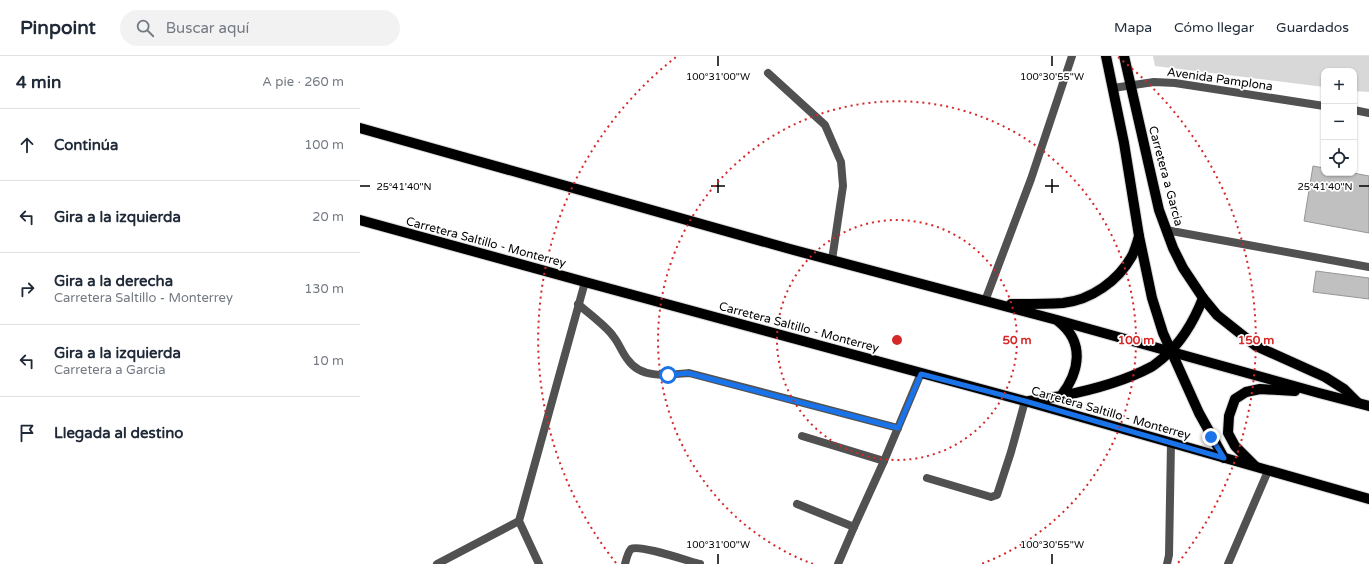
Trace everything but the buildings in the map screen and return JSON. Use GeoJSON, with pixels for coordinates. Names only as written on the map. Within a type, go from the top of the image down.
{"type":"FeatureCollection","features":[{"type":"Feature","properties":{"kind":"main road"},"geometry":{"type":"LineString","coordinates":[[1106,56],[1124,143],[1139,236],[1152,298],[1163,333],[1171,351],[1199,413],[1224,458]]}},
{"type":"Feature","properties":{"kind":"main road","name":"Carretera a Garcia"},"geometry":{"type":"LineString","coordinates":[[1124,56],[1159,210],[1183,268],[1203,298],[1217,315],[1256,346],[1325,377],[1344,389],[1358,403]]}},
{"type":"Feature","properties":{"kind":"main road"},"geometry":{"type":"LineString","coordinates":[[360,128],[832,260],[985,300],[1369,406]]}},
{"type":"Feature","properties":{"kind":"main road","name":"Carretera Saltillo - Monterrey"},"geometry":{"type":"LineString","coordinates":[[360,220],[921,374],[1025,401],[1369,499]]}},
{"type":"Feature","properties":{"kind":"main road"},"geometry":{"type":"LineString","coordinates":[[1001,305],[1064,303],[1085,298],[1104,288],[1119,274],[1132,256],[1139,236]]}},
{"type":"Feature","properties":{"kind":"main road"},"geometry":{"type":"LineString","coordinates":[[1025,401],[1061,396],[1108,385],[1152,367],[1171,351],[1188,329],[1198,313],[1203,298]]}},
{"type":"Feature","properties":{"kind":"main road"},"geometry":{"type":"LineString","coordinates":[[1057,320],[1064,325],[1073,338],[1076,346],[1077,363],[1070,383],[1061,396]]}},
{"type":"Feature","properties":{"kind":"main road"},"geometry":{"type":"LineString","coordinates":[[1257,467],[1236,446],[1228,433],[1230,416],[1236,399],[1246,392],[1260,389],[1319,393]]}},
{"type":"Feature","properties":{"kind":"street"},"geometry":{"type":"LineString","coordinates":[[985,300],[1031,178],[1072,56]]}},
{"type":"Feature","properties":{"kind":"street"},"geometry":{"type":"LineString","coordinates":[[768,73],[825,126],[841,162],[843,186],[832,260]]}},
{"type":"Feature","properties":{"kind":"street","name":"Avenida Pamplona"},"geometry":{"type":"LineString","coordinates":[[1113,88],[1154,82],[1175,83],[1321,106]]}},
{"type":"Feature","properties":{"kind":"street"},"geometry":{"type":"LineString","coordinates":[[1357,111],[1369,113]]}},
{"type":"Feature","properties":{"kind":"street"},"geometry":{"type":"LineString","coordinates":[[1166,230],[1369,267]]}},
{"type":"Feature","properties":{"kind":"street"},"geometry":{"type":"LineString","coordinates":[[539,564],[519,521],[585,282]]}},
{"type":"Feature","properties":{"kind":"street"},"geometry":{"type":"LineString","coordinates":[[578,304],[613,336],[628,361],[638,370],[650,374],[668,375],[688,373],[898,428]]}},
{"type":"Feature","properties":{"kind":"street"},"geometry":{"type":"LineString","coordinates":[[838,564],[921,374]]}},
{"type":"Feature","properties":{"kind":"street"},"geometry":{"type":"LineString","coordinates":[[927,478],[991,497],[997,495],[1025,401]]}},
{"type":"Feature","properties":{"kind":"street"},"geometry":{"type":"LineString","coordinates":[[802,436],[884,461]]}},
{"type":"Feature","properties":{"kind":"street"},"geometry":{"type":"LineString","coordinates":[[1167,564],[1169,555],[1171,443]]}},
{"type":"Feature","properties":{"kind":"street"},"geometry":{"type":"LineString","coordinates":[[1228,564],[1268,471]]}},
{"type":"Feature","properties":{"kind":"street"},"geometry":{"type":"LineString","coordinates":[[797,504],[854,527]]}},
{"type":"Feature","properties":{"kind":"street"},"geometry":{"type":"LineString","coordinates":[[437,564],[519,521]]}},
{"type":"Feature","properties":{"kind":"street"},"geometry":{"type":"LineString","coordinates":[[625,564],[629,552],[636,547],[652,550],[700,564]]}},
{"type":"Feature","properties":{"kind":"shaded area"},"geometry":{"type":"Polygon","coordinates":[[[1153,56],[1369,56],[1369,92],[1357,91],[1357,68],[1321,68],[1321,87],[1155,66],[1153,56]]]}},
{"type":"Feature","properties":{"kind":"route"},"geometry":{"type":"LineString","coordinates":[[668,375],[688,373],[898,428],[921,374],[1025,401],[1224,458],[1211,437]]}}]}
